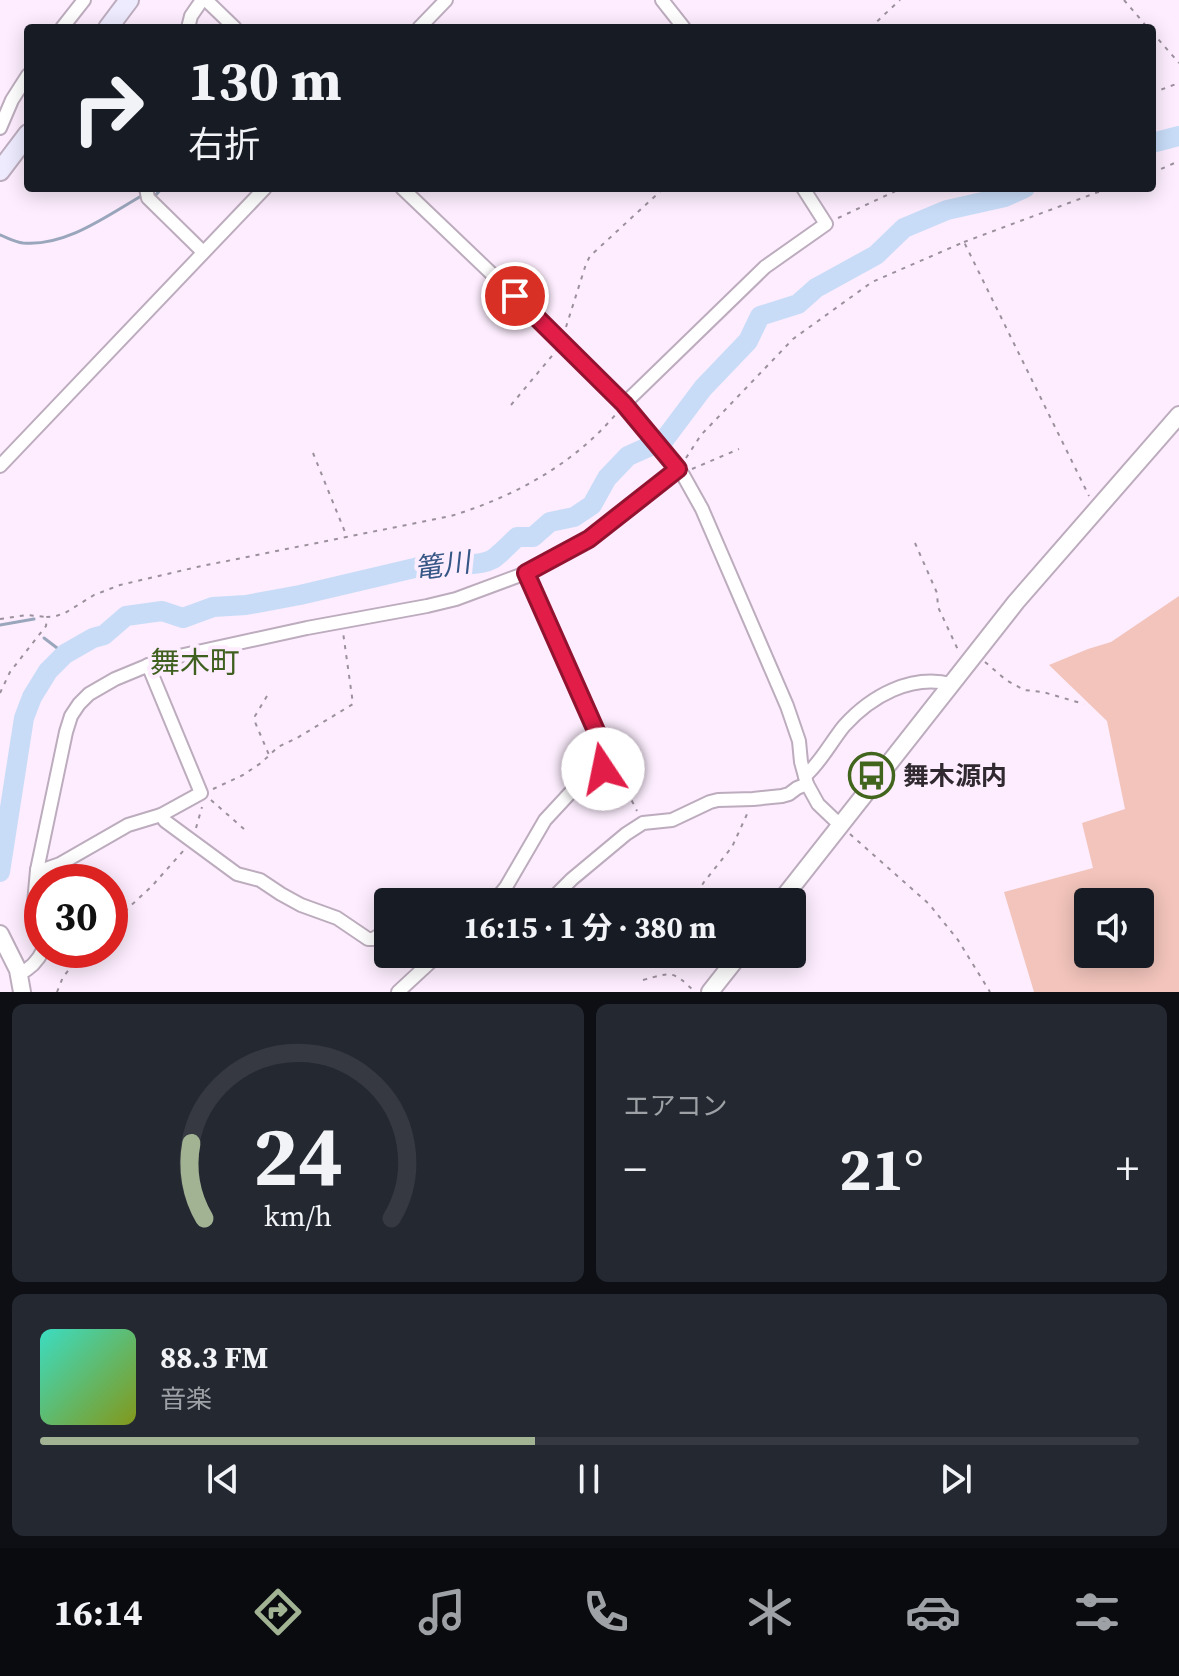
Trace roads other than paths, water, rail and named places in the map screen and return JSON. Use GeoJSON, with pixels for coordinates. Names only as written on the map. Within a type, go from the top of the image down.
{"type":"FeatureCollection","features":[{"type":"Feature","properties":{"kind":"main road"},"geometry":{"type":"LineString","coordinates":[[111,24],[129,0]]}},
{"type":"Feature","properties":{"kind":"main road"},"geometry":{"type":"LineString","coordinates":[[0,171],[24,139]]}},
{"type":"Feature","properties":{"kind":"street"},"geometry":{"type":"LineString","coordinates":[[65,24],[84,0]]}},
{"type":"Feature","properties":{"kind":"street"},"geometry":{"type":"LineString","coordinates":[[189,24],[191,16],[204,0],[231,24]]}},
{"type":"Feature","properties":{"kind":"street"},"geometry":{"type":"LineString","coordinates":[[423,24],[446,0]]}},
{"type":"Feature","properties":{"kind":"street"},"geometry":{"type":"LineString","coordinates":[[662,0],[681,24]]}},
{"type":"Feature","properties":{"kind":"street"},"geometry":{"type":"LineString","coordinates":[[0,128],[24,81]]}},
{"type":"Feature","properties":{"kind":"street"},"geometry":{"type":"LineString","coordinates":[[147,192],[203,252]]}},
{"type":"Feature","properties":{"kind":"street"},"geometry":{"type":"LineString","coordinates":[[0,466],[261,192]]}},
{"type":"Feature","properties":{"kind":"street"},"geometry":{"type":"LineString","coordinates":[[406,192],[626,406],[681,472],[702,509],[787,706],[799,741],[806,780],[818,804],[840,825]]}},
{"type":"Feature","properties":{"kind":"street"},"geometry":{"type":"LineString","coordinates":[[626,406],[765,267],[826,224],[806,192]]}},
{"type":"Feature","properties":{"kind":"street"},"geometry":{"type":"LineString","coordinates":[[791,888],[1016,602],[1179,415]]}},
{"type":"Feature","properties":{"kind":"street"},"geometry":{"type":"LineString","coordinates":[[38,864],[71,716],[79,704],[101,686],[161,660],[456,599],[526,573],[589,539],[681,472]]}},
{"type":"Feature","properties":{"kind":"street"},"geometry":{"type":"LineString","coordinates":[[505,888],[545,820],[583,779],[603,769],[601,742],[526,573]]}},
{"type":"Feature","properties":{"kind":"street"},"geometry":{"type":"LineString","coordinates":[[60,864],[128,825],[161,815],[203,793],[148,665]]}},
{"type":"Feature","properties":{"kind":"street"},"geometry":{"type":"LineString","coordinates":[[563,888],[643,823],[672,820],[710,802],[789,794],[806,780],[843,727],[882,695],[916,682],[951,684]]}},
{"type":"Feature","properties":{"kind":"street"},"geometry":{"type":"LineString","coordinates":[[161,815],[237,874],[260,880],[301,905],[337,918],[368,939],[374,938]]}},
{"type":"Feature","properties":{"kind":"street"},"geometry":{"type":"LineString","coordinates":[[0,934],[19,972],[22,992]]}},
{"type":"Feature","properties":{"kind":"street"},"geometry":{"type":"LineString","coordinates":[[19,972],[26,968]]}},
{"type":"Feature","properties":{"kind":"street"},"geometry":{"type":"LineString","coordinates":[[398,992],[423,968]]}},
{"type":"Feature","properties":{"kind":"street"},"geometry":{"type":"LineString","coordinates":[[710,992],[729,968]]}},
{"type":"Feature","properties":{"kind":"waterway","name":"篭川"},"geometry":{"type":"LineString","coordinates":[[1156,142],[1179,136]]}},
{"type":"Feature","properties":{"kind":"waterway"},"geometry":{"type":"LineString","coordinates":[[154,197],[158,192]]}},
{"type":"Feature","properties":{"kind":"waterway","name":"篭川"},"geometry":{"type":"LineString","coordinates":[[0,872],[24,718],[32,697],[48,671],[65,654],[104,635],[126,616],[162,611],[183,618],[213,607],[246,605],[300,595],[440,562],[487,562],[517,537],[533,537],[550,522],[574,517],[592,505],[607,478],[628,456],[664,440],[703,388],[748,341],[760,316],[798,304],[816,288],[876,255],[904,228],[947,210],[1016,192]]}},
{"type":"Feature","properties":{"kind":"waterway"},"geometry":{"type":"LineString","coordinates":[[0,235],[23,243],[55,240],[86,228],[143,195]]}},
{"type":"Feature","properties":{"kind":"waterway"},"geometry":{"type":"LineString","coordinates":[[0,625],[34,619]]}},
{"type":"Feature","properties":{"kind":"waterway"},"geometry":{"type":"LineString","coordinates":[[44,638],[65,654]]}},
{"type":"Feature","properties":{"kind":"place","name":"舞木源内"},"geometry":{"type":"Point","coordinates":[872,776]}},
{"type":"Feature","properties":{"kind":"district","name":"舞木町"},"geometry":{"type":"Point","coordinates":[195,663]}}]}
